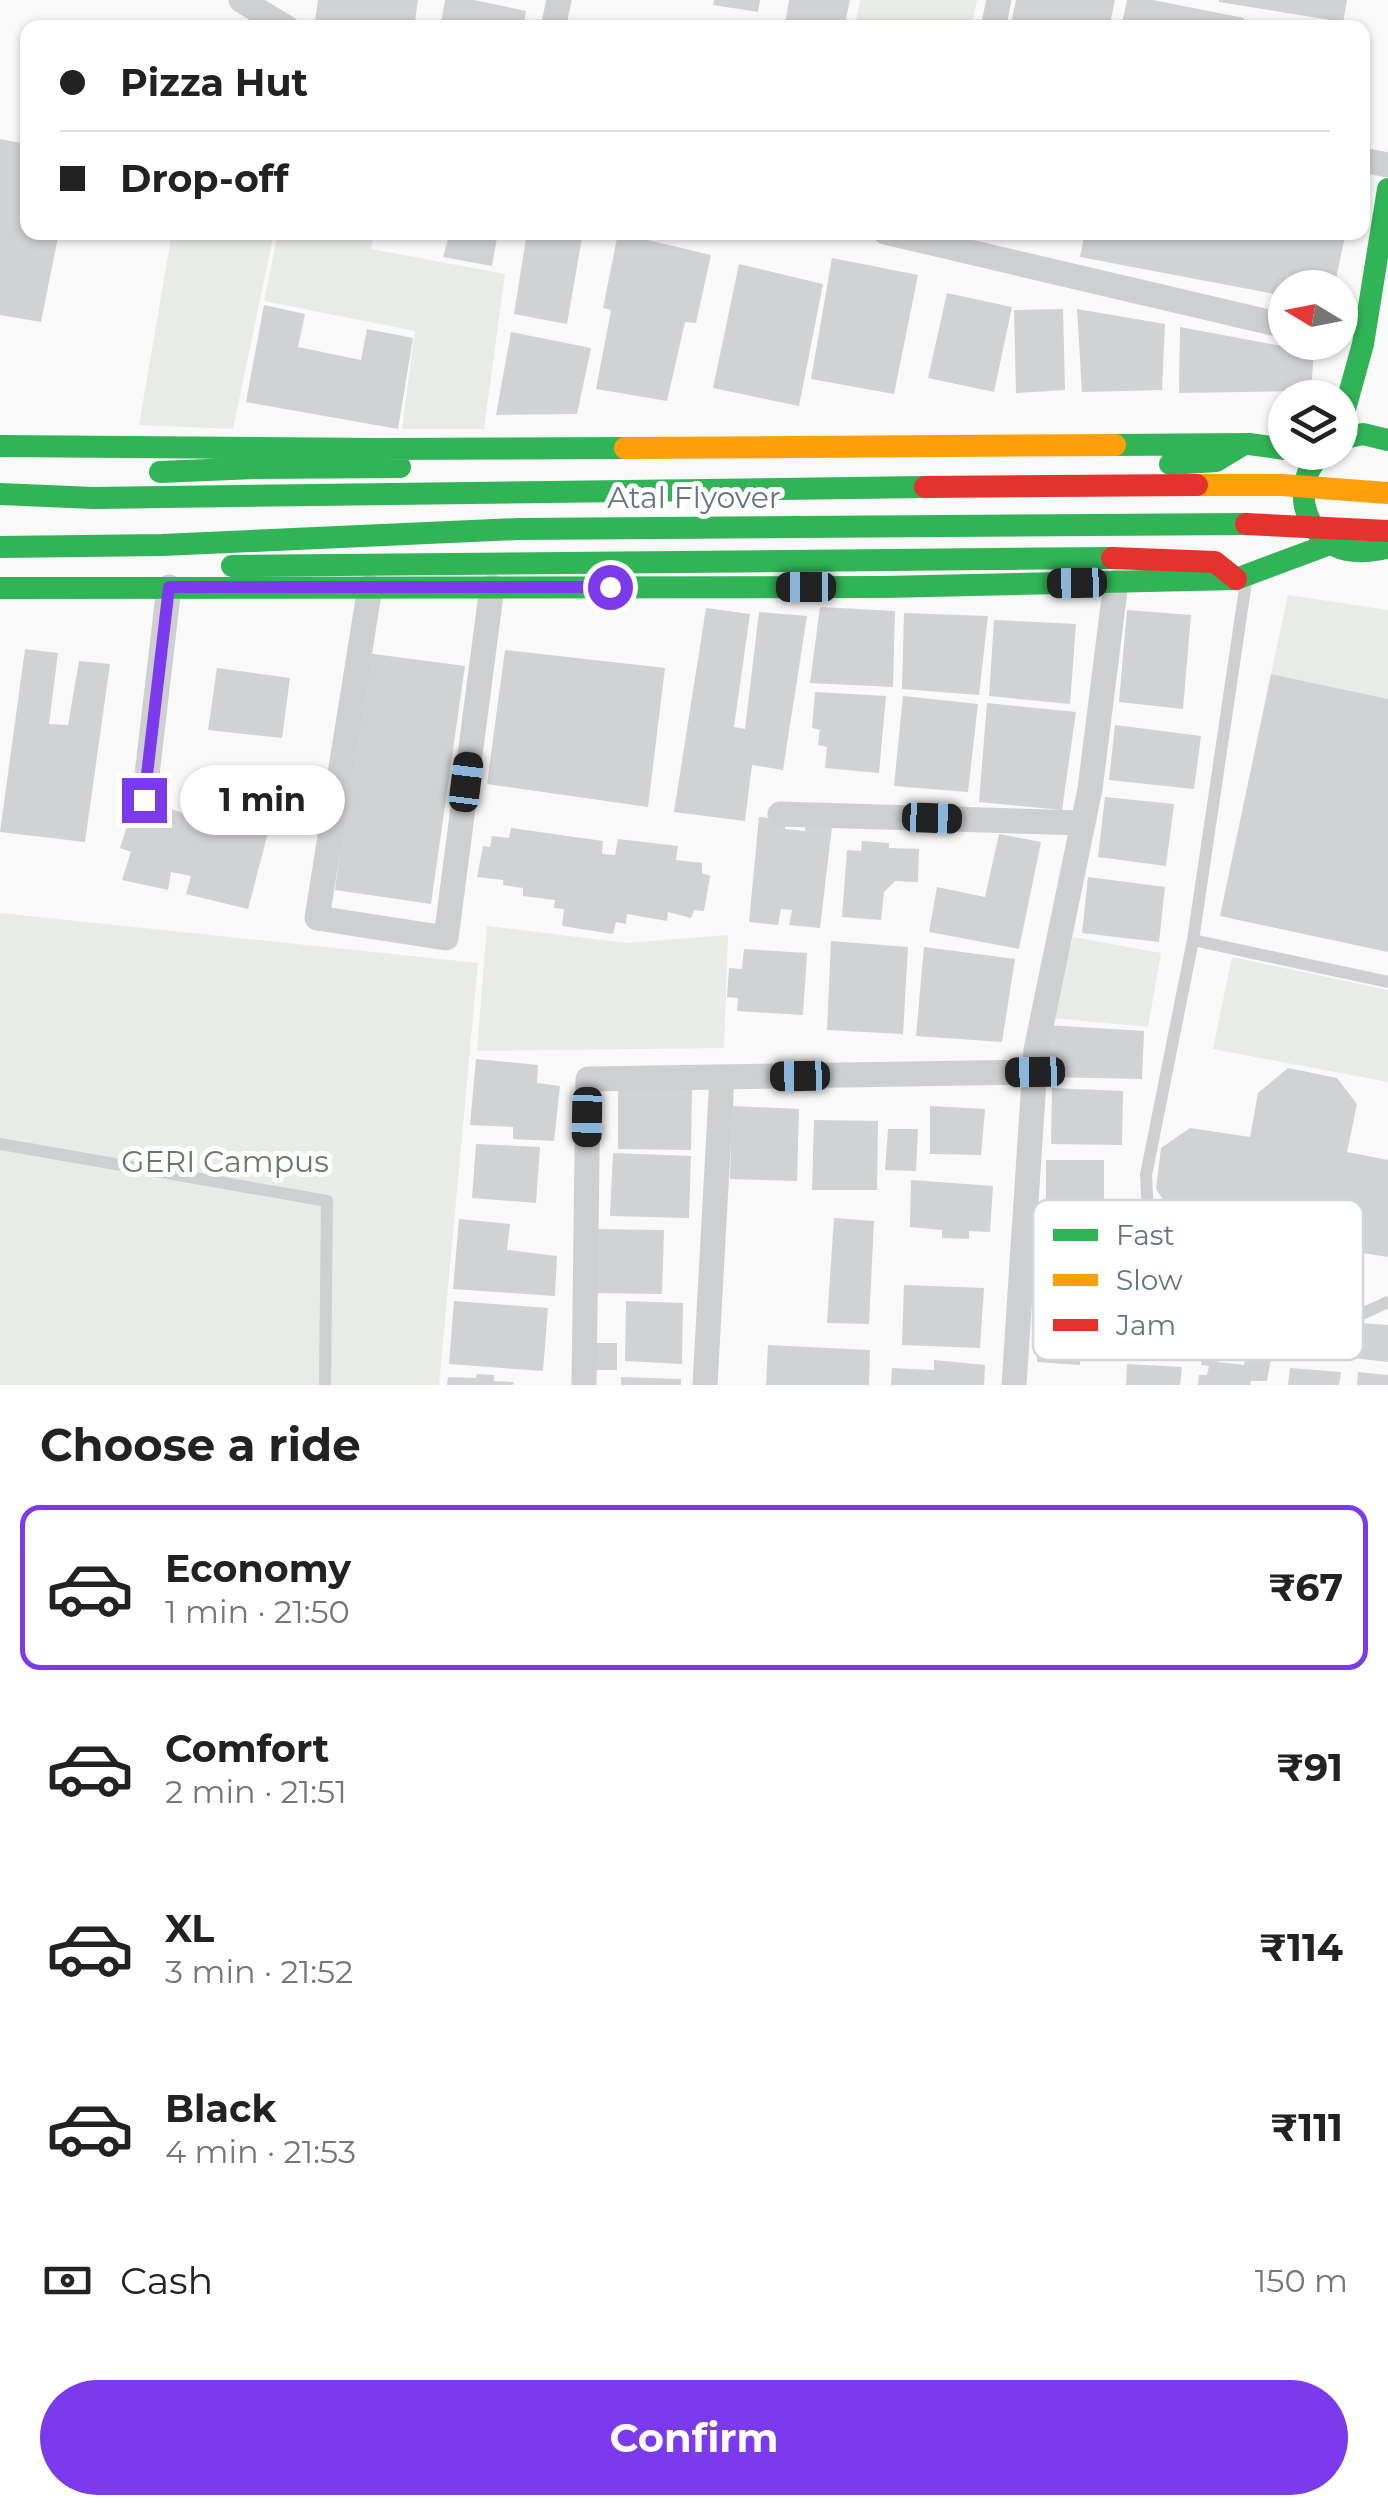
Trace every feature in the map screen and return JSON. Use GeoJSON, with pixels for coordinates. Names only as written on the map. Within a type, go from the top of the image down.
{"type":"FeatureCollection","features":[{"type":"Feature","properties":{"kind":"main road"},"geometry":{"type":"LineString","coordinates":[[1358,313],[1388,189]]}},
{"type":"Feature","properties":{"kind":"main road"},"geometry":{"type":"LineString","coordinates":[[1358,435],[1388,440]]}},
{"type":"Feature","properties":{"kind":"main road"},"geometry":{"type":"LineString","coordinates":[[136,474],[255,468],[1194,464],[1216,461],[1244,444]]}},
{"type":"Feature","properties":{"kind":"main road"},"geometry":{"type":"LineString","coordinates":[[0,446],[1268,447]]}},
{"type":"Feature","properties":{"kind":"main road"},"geometry":{"type":"LineString","coordinates":[[1309,470],[1303,499],[1318,534],[1350,553],[1388,549]]}},
{"type":"Feature","properties":{"kind":"main road"},"geometry":{"type":"LineString","coordinates":[[41,496],[96,476]]}},
{"type":"Feature","properties":{"kind":"main road","name":"Atal Flyover"},"geometry":{"type":"LineString","coordinates":[[0,494],[92,498],[848,487],[1289,486],[1388,493]]}},
{"type":"Feature","properties":{"kind":"main road","name":"Atal Flyover"},"geometry":{"type":"LineString","coordinates":[[0,547],[162,545],[558,528],[1246,524],[1388,531]]}},
{"type":"Feature","properties":{"kind":"main road"},"geometry":{"type":"LineString","coordinates":[[0,588],[884,587],[1116,582],[1242,577],[1330,544]]}},
{"type":"Feature","properties":{"kind":"main road"},"geometry":{"type":"LineString","coordinates":[[36,546],[75,568],[1092,558],[1215,562],[1242,577]]}},
{"type":"Feature","properties":{"kind":"street"},"geometry":{"type":"LineString","coordinates":[[241,0],[275,20]]}},
{"type":"Feature","properties":{"kind":"street"},"geometry":{"type":"LineString","coordinates":[[918,240],[1268,322]]}},
{"type":"Feature","properties":{"kind":"street"},"geometry":{"type":"LineString","coordinates":[[1014,1385],[1036,1050],[1090,789],[1116,582]]}},
{"type":"Feature","properties":{"kind":"street"},"geometry":{"type":"LineString","coordinates":[[144,800],[169,587]]}},
{"type":"Feature","properties":{"kind":"street"},"geometry":{"type":"LineString","coordinates":[[370,587],[317,918],[446,938],[492,587]]}},
{"type":"Feature","properties":{"kind":"street"},"geometry":{"type":"LineString","coordinates":[[780,814],[1083,823]]}},
{"type":"Feature","properties":{"kind":"street"},"geometry":{"type":"LineString","coordinates":[[584,1385],[588,1079],[1035,1072]]}},
{"type":"Feature","properties":{"kind":"street"},"geometry":{"type":"LineString","coordinates":[[705,1385],[722,1077]]}},
{"type":"Feature","properties":{"kind":"lane"},"geometry":{"type":"LineString","coordinates":[[1147,1200],[1146,1174],[1193,940],[1242,577]]}},
{"type":"Feature","properties":{"kind":"lane"},"geometry":{"type":"LineString","coordinates":[[1193,940],[1388,982]]}},
{"type":"Feature","properties":{"kind":"lane"},"geometry":{"type":"LineString","coordinates":[[0,1144],[327,1201],[326,1385]]}},
{"type":"Feature","properties":{"kind":"lane"},"geometry":{"type":"LineString","coordinates":[[1363,1314],[1388,1302]]}},
{"type":"Feature","properties":{"kind":"green space"},"geometry":{"type":"Polygon","coordinates":[[[860,0],[977,0],[973,20],[856,20],[860,0]]]}},
{"type":"Feature","properties":{"kind":"green space"},"geometry":{"type":"Polygon","coordinates":[[[171,240],[273,240],[233,429],[139,425],[171,240]]]}},
{"type":"Feature","properties":{"kind":"green space"},"geometry":{"type":"Polygon","coordinates":[[[277,240],[373,240],[371,249],[505,274],[484,429],[402,429],[415,331],[264,301],[277,240]]]}},
{"type":"Feature","properties":{"kind":"green space"},"geometry":{"type":"Polygon","coordinates":[[[1288,595],[1388,610],[1388,699],[1271,674],[1288,595]]]}},
{"type":"Feature","properties":{"kind":"green space","name":"GERI Campus"},"geometry":{"type":"Polygon","coordinates":[[[0,913],[478,963],[439,1385],[0,1385],[0,913]]]}},
{"type":"Feature","properties":{"kind":"green space"},"geometry":{"type":"Polygon","coordinates":[[[487,926],[626,943],[728,935],[724,1048],[477,1051],[487,926]]]}},
{"type":"Feature","properties":{"kind":"green space"},"geometry":{"type":"Polygon","coordinates":[[[1073,937],[1161,953],[1148,1027],[1052,1018],[1073,937]]]}},
{"type":"Feature","properties":{"kind":"green space"},"geometry":{"type":"Polygon","coordinates":[[[1232,957],[1388,990],[1388,1082],[1213,1049],[1232,957]]]}},
{"type":"Feature","properties":{"kind":"building"},"geometry":{"type":"Polygon","coordinates":[[[318,0],[418,0],[415,20],[315,20],[318,0]]]}},
{"type":"Feature","properties":{"kind":"building"},"geometry":{"type":"Polygon","coordinates":[[[445,0],[474,0],[526,11],[524,20],[441,20],[445,0]]]}},
{"type":"Feature","properties":{"kind":"building"},"geometry":{"type":"Polygon","coordinates":[[[714,0],[760,0],[758,12],[713,5],[714,0]]]}},
{"type":"Feature","properties":{"kind":"building"},"geometry":{"type":"Polygon","coordinates":[[[789,0],[850,0],[846,20],[786,20],[789,0]]]}},
{"type":"Feature","properties":{"kind":"building"},"geometry":{"type":"Polygon","coordinates":[[[1016,0],[1115,0],[1111,20],[1012,20],[1016,0]]]}},
{"type":"Feature","properties":{"kind":"building"},"geometry":{"type":"Polygon","coordinates":[[[1127,0],[1153,0],[1244,18],[1244,20],[1123,20],[1127,0]]]}},
{"type":"Feature","properties":{"kind":"building"},"geometry":{"type":"Polygon","coordinates":[[[1219,0],[1347,0],[1343,20],[1219,0]]]}},
{"type":"Feature","properties":{"kind":"building"},"geometry":{"type":"Polygon","coordinates":[[[0,139],[20,143],[20,240],[57,240],[41,322],[0,315],[0,139]]]}},
{"type":"Feature","properties":{"kind":"building"},"geometry":{"type":"Polygon","coordinates":[[[448,240],[497,240],[492,266],[443,257],[448,240]]]}},
{"type":"Feature","properties":{"kind":"building"},"geometry":{"type":"Polygon","coordinates":[[[526,240],[582,240],[567,324],[514,314],[526,240]]]}},
{"type":"Feature","properties":{"kind":"building"},"geometry":{"type":"Polygon","coordinates":[[[617,240],[648,240],[711,255],[696,323],[685,322],[667,401],[596,389],[611,310],[603,308],[617,240]]]}},
{"type":"Feature","properties":{"kind":"building"},"geometry":{"type":"Polygon","coordinates":[[[1083,240],[1344,240],[1338,270],[1268,270],[1268,293],[1080,257],[1083,240]]]}},
{"type":"Feature","properties":{"kind":"building"},"geometry":{"type":"Polygon","coordinates":[[[832,258],[918,275],[894,394],[811,379],[832,258]]]}},
{"type":"Feature","properties":{"kind":"building"},"geometry":{"type":"Polygon","coordinates":[[[739,264],[823,284],[799,406],[713,388],[739,264]]]}},
{"type":"Feature","properties":{"kind":"building"},"geometry":{"type":"Polygon","coordinates":[[[947,293],[1012,307],[994,392],[928,378],[947,293]]]}},
{"type":"Feature","properties":{"kind":"building"},"geometry":{"type":"Polygon","coordinates":[[[264,305],[305,314],[298,347],[361,360],[367,329],[413,338],[398,429],[246,402],[264,305]]]}},
{"type":"Feature","properties":{"kind":"building"},"geometry":{"type":"Polygon","coordinates":[[[1063,309],[1065,390],[1016,393],[1014,310],[1063,309]]]}},
{"type":"Feature","properties":{"kind":"building"},"geometry":{"type":"Polygon","coordinates":[[[1077,309],[1165,324],[1162,390],[1082,392],[1077,309]]]}},
{"type":"Feature","properties":{"kind":"building"},"geometry":{"type":"Polygon","coordinates":[[[1180,327],[1268,343],[1268,360],[1313,360],[1312,380],[1268,380],[1268,392],[1179,393],[1180,327]]]}},
{"type":"Feature","properties":{"kind":"building"},"geometry":{"type":"Polygon","coordinates":[[[511,332],[591,348],[577,414],[496,415],[511,332]]]}},
{"type":"Feature","properties":{"kind":"building"},"geometry":{"type":"Polygon","coordinates":[[[820,607],[895,611],[893,687],[810,683],[820,607]]]}},
{"type":"Feature","properties":{"kind":"building"},"geometry":{"type":"Polygon","coordinates":[[[706,608],[750,614],[734,727],[745,729],[759,612],[807,616],[783,770],[752,765],[745,821],[674,812],[706,608]]]}},
{"type":"Feature","properties":{"kind":"building"},"geometry":{"type":"Polygon","coordinates":[[[1127,610],[1191,615],[1183,709],[1119,702],[1127,610]]]}},
{"type":"Feature","properties":{"kind":"building"},"geometry":{"type":"Polygon","coordinates":[[[904,613],[988,616],[979,695],[902,689],[904,613]]]}},
{"type":"Feature","properties":{"kind":"building"},"geometry":{"type":"Polygon","coordinates":[[[994,620],[1076,624],[1070,704],[989,696],[994,620]]]}},
{"type":"Feature","properties":{"kind":"building"},"geometry":{"type":"Polygon","coordinates":[[[25,649],[58,653],[49,724],[68,725],[79,661],[110,664],[85,842],[0,832],[25,649]]]}},
{"type":"Feature","properties":{"kind":"building"},"geometry":{"type":"Polygon","coordinates":[[[505,650],[665,668],[648,807],[487,784],[505,650]]]}},
{"type":"Feature","properties":{"kind":"building"},"geometry":{"type":"Polygon","coordinates":[[[366,653],[465,666],[431,904],[335,890],[366,653]]]}},
{"type":"Feature","properties":{"kind":"building"},"geometry":{"type":"Polygon","coordinates":[[[217,668],[290,678],[282,738],[208,730],[217,668]]]}},
{"type":"Feature","properties":{"kind":"building"},"geometry":{"type":"Polygon","coordinates":[[[1271,674],[1388,699],[1388,952],[1220,916],[1271,674]]]}},
{"type":"Feature","properties":{"kind":"building"},"geometry":{"type":"Polygon","coordinates":[[[815,692],[886,696],[879,773],[825,768],[827,747],[818,745],[820,730],[812,728],[815,692]]]}},
{"type":"Feature","properties":{"kind":"building"},"geometry":{"type":"Polygon","coordinates":[[[903,696],[978,704],[968,792],[894,786],[903,696]]]}},
{"type":"Feature","properties":{"kind":"building"},"geometry":{"type":"Polygon","coordinates":[[[987,703],[1076,712],[1062,810],[979,802],[987,703]]]}},
{"type":"Feature","properties":{"kind":"building"},"geometry":{"type":"Polygon","coordinates":[[[1115,725],[1201,736],[1194,789],[1109,780],[1115,725]]]}},
{"type":"Feature","properties":{"kind":"building"},"geometry":{"type":"Polygon","coordinates":[[[1105,797],[1174,804],[1166,866],[1098,857],[1105,797]]]}},
{"type":"Feature","properties":{"kind":"building"},"geometry":{"type":"Polygon","coordinates":[[[136,798],[193,816],[199,798],[272,817],[248,909],[186,894],[191,876],[171,872],[168,890],[122,880],[131,852],[120,848],[136,798]]]}},
{"type":"Feature","properties":{"kind":"building"},"geometry":{"type":"Polygon","coordinates":[[[759,817],[786,820],[785,829],[805,831],[806,824],[832,827],[820,928],[789,925],[792,910],[781,909],[778,925],[749,922],[759,817]]]}},
{"type":"Feature","properties":{"kind":"building"},"geometry":{"type":"Polygon","coordinates":[[[511,828],[603,841],[602,854],[615,855],[618,839],[678,846],[676,860],[702,863],[702,873],[710,876],[704,911],[694,910],[691,918],[668,912],[667,921],[627,914],[626,924],[616,922],[613,934],[562,926],[564,909],[554,908],[555,900],[523,896],[523,888],[503,885],[503,880],[477,877],[483,846],[490,847],[492,836],[509,838],[511,828]]]}},
{"type":"Feature","properties":{"kind":"building"},"geometry":{"type":"Polygon","coordinates":[[[999,834],[1041,842],[1019,949],[929,932],[937,887],[985,897],[999,834]]]}},
{"type":"Feature","properties":{"kind":"building"},"geometry":{"type":"Polygon","coordinates":[[[862,841],[889,843],[889,848],[919,849],[918,882],[895,881],[884,892],[881,920],[842,917],[847,850],[861,851],[862,841]]]}},
{"type":"Feature","properties":{"kind":"building"},"geometry":{"type":"Polygon","coordinates":[[[1088,877],[1165,887],[1159,942],[1082,933],[1088,877]]]}},
{"type":"Feature","properties":{"kind":"building"},"geometry":{"type":"Polygon","coordinates":[[[831,941],[908,947],[903,1034],[827,1030],[831,941]]]}},
{"type":"Feature","properties":{"kind":"building"},"geometry":{"type":"Polygon","coordinates":[[[924,947],[1015,959],[1002,1042],[916,1036],[924,947]]]}},
{"type":"Feature","properties":{"kind":"building"},"geometry":{"type":"Polygon","coordinates":[[[744,949],[807,953],[803,1015],[737,1011],[738,998],[727,997],[729,968],[742,969],[744,949]]]}},
{"type":"Feature","properties":{"kind":"building"},"geometry":{"type":"Polygon","coordinates":[[[1047,1025],[1144,1031],[1142,1079],[1044,1077],[1047,1025]]]}},
{"type":"Feature","properties":{"kind":"building"},"geometry":{"type":"Polygon","coordinates":[[[476,1059],[538,1065],[537,1083],[560,1086],[554,1141],[513,1139],[513,1127],[470,1125],[476,1059]]]}},
{"type":"Feature","properties":{"kind":"building"},"geometry":{"type":"Polygon","coordinates":[[[1288,1068],[1337,1078],[1357,1104],[1347,1152],[1388,1160],[1388,1257],[1363,1253],[1363,1200],[1163,1200],[1156,1189],[1161,1148],[1190,1128],[1250,1137],[1258,1093],[1288,1068]]]}},
{"type":"Feature","properties":{"kind":"building"},"geometry":{"type":"Polygon","coordinates":[[[1052,1088],[1123,1091],[1122,1145],[1051,1144],[1052,1088]]]}},
{"type":"Feature","properties":{"kind":"building"},"geometry":{"type":"Polygon","coordinates":[[[618,1089],[692,1089],[691,1150],[618,1149],[618,1089]]]}},
{"type":"Feature","properties":{"kind":"building"},"geometry":{"type":"Polygon","coordinates":[[[732,1106],[799,1109],[797,1181],[730,1179],[732,1106]]]}},
{"type":"Feature","properties":{"kind":"building"},"geometry":{"type":"Polygon","coordinates":[[[930,1106],[985,1109],[981,1155],[930,1154],[930,1106]]]}},
{"type":"Feature","properties":{"kind":"building"},"geometry":{"type":"Polygon","coordinates":[[[814,1120],[878,1121],[877,1190],[812,1190],[814,1120]]]}},
{"type":"Feature","properties":{"kind":"building"},"geometry":{"type":"Polygon","coordinates":[[[888,1129],[918,1129],[916,1171],[885,1170],[888,1129]]]}},
{"type":"Feature","properties":{"kind":"building"},"geometry":{"type":"Polygon","coordinates":[[[476,1144],[540,1147],[536,1203],[472,1198],[476,1144]]]}},
{"type":"Feature","properties":{"kind":"building"},"geometry":{"type":"Polygon","coordinates":[[[613,1153],[691,1156],[689,1218],[610,1216],[613,1153]]]}},
{"type":"Feature","properties":{"kind":"building"},"geometry":{"type":"Polygon","coordinates":[[[1046,1160],[1104,1160],[1104,1200],[1046,1200],[1046,1160]]]}},
{"type":"Feature","properties":{"kind":"building"},"geometry":{"type":"Polygon","coordinates":[[[911,1180],[993,1186],[990,1232],[969,1231],[969,1239],[942,1238],[942,1230],[910,1227],[911,1180]]]}},
{"type":"Feature","properties":{"kind":"building"},"geometry":{"type":"Polygon","coordinates":[[[834,1218],[874,1221],[869,1324],[827,1323],[834,1218]]]}},
{"type":"Feature","properties":{"kind":"building"},"geometry":{"type":"Polygon","coordinates":[[[459,1219],[510,1224],[507,1250],[557,1256],[555,1296],[453,1289],[459,1219]]]}},
{"type":"Feature","properties":{"kind":"building"},"geometry":{"type":"Polygon","coordinates":[[[594,1229],[664,1230],[662,1294],[594,1293],[594,1229]]]}},
{"type":"Feature","properties":{"kind":"building"},"geometry":{"type":"Polygon","coordinates":[[[904,1285],[984,1288],[980,1348],[902,1345],[904,1285]]]}},
{"type":"Feature","properties":{"kind":"building"},"geometry":{"type":"Polygon","coordinates":[[[454,1301],[548,1308],[543,1371],[449,1364],[454,1301]]]}},
{"type":"Feature","properties":{"kind":"building"},"geometry":{"type":"Polygon","coordinates":[[[626,1301],[683,1303],[682,1364],[625,1361],[626,1301]]]}},
{"type":"Feature","properties":{"kind":"building"},"geometry":{"type":"Polygon","coordinates":[[[1363,1323],[1388,1325],[1388,1362],[1363,1359],[1363,1323]]]}},
{"type":"Feature","properties":{"kind":"building"},"geometry":{"type":"Polygon","coordinates":[[[590,1343],[617,1343],[617,1370],[590,1370],[590,1343]]]}},
{"type":"Feature","properties":{"kind":"building"},"geometry":{"type":"Polygon","coordinates":[[[768,1345],[870,1350],[869,1385],[766,1385],[768,1345]]]}},
{"type":"Feature","properties":{"kind":"building"},"geometry":{"type":"Polygon","coordinates":[[[934,1360],[985,1365],[984,1385],[891,1385],[892,1368],[934,1370],[934,1360]]]}},
{"type":"Feature","properties":{"kind":"building"},"geometry":{"type":"Polygon","coordinates":[[[1037,1360],[1080,1360],[1080,1365],[1037,1360]]]}},
{"type":"Feature","properties":{"kind":"building"},"geometry":{"type":"Polygon","coordinates":[[[1202,1360],[1244,1365],[1245,1360],[1271,1360],[1267,1381],[1251,1381],[1250,1385],[1198,1385],[1199,1375],[1207,1375],[1209,1366],[1201,1365],[1202,1360]]]}},
{"type":"Feature","properties":{"kind":"building"},"geometry":{"type":"Polygon","coordinates":[[[1127,1364],[1182,1367],[1180,1385],[1126,1385],[1127,1364]]]}},
{"type":"Feature","properties":{"kind":"building"},"geometry":{"type":"Polygon","coordinates":[[[1290,1368],[1341,1372],[1339,1385],[1288,1385],[1290,1368]]]}},
{"type":"Feature","properties":{"kind":"building"},"geometry":{"type":"Polygon","coordinates":[[[1358,1372],[1388,1375],[1388,1385],[1357,1385],[1358,1372]]]}},
{"type":"Feature","properties":{"kind":"building"},"geometry":{"type":"Polygon","coordinates":[[[477,1374],[494,1375],[494,1381],[514,1382],[447,1385],[448,1377],[476,1378],[477,1374]]]}},
{"type":"Feature","properties":{"kind":"building"},"geometry":{"type":"Polygon","coordinates":[[[621,1377],[681,1379],[681,1385],[621,1385],[621,1377]]]}},
{"type":"Feature","properties":{"kind":"traffic: fast"},"geometry":{"type":"LineString","coordinates":[[1353,380],[1363,344],[1388,189]]}},
{"type":"Feature","properties":{"kind":"traffic: fast"},"geometry":{"type":"LineString","coordinates":[[1358,435],[1388,440]]}},
{"type":"Feature","properties":{"kind":"traffic: fast"},"geometry":{"type":"LineString","coordinates":[[1170,464],[1216,461],[1244,444]]}},
{"type":"Feature","properties":{"kind":"traffic: fast"},"geometry":{"type":"LineString","coordinates":[[1115,445],[1268,447]]}},
{"type":"Feature","properties":{"kind":"traffic: fast"},"geometry":{"type":"LineString","coordinates":[[0,446],[625,448]]}},
{"type":"Feature","properties":{"kind":"traffic: fast"},"geometry":{"type":"LineString","coordinates":[[160,472],[400,467]]}},
{"type":"Feature","properties":{"kind":"traffic: fast"},"geometry":{"type":"LineString","coordinates":[[1309,470],[1304,497],[1316,531],[1347,550],[1388,548]]}},
{"type":"Feature","properties":{"kind":"traffic: fast"},"geometry":{"type":"LineString","coordinates":[[0,494],[93,498],[925,487]]}},
{"type":"Feature","properties":{"kind":"traffic: fast"},"geometry":{"type":"LineString","coordinates":[[0,547],[162,545],[518,529],[1246,524]]}},
{"type":"Feature","properties":{"kind":"traffic: fast"},"geometry":{"type":"LineString","coordinates":[[0,588],[884,587],[1236,579],[1330,544]]}},
{"type":"Feature","properties":{"kind":"traffic: fast"},"geometry":{"type":"LineString","coordinates":[[232,566],[1112,558]]}},
{"type":"Feature","properties":{"kind":"traffic: slow"},"geometry":{"type":"LineString","coordinates":[[625,448],[1115,445]]}},
{"type":"Feature","properties":{"kind":"traffic: slow"},"geometry":{"type":"LineString","coordinates":[[1197,485],[1282,485],[1388,493]]}},
{"type":"Feature","properties":{"kind":"traffic: jam"},"geometry":{"type":"LineString","coordinates":[[925,487],[1197,485]]}},
{"type":"Feature","properties":{"kind":"traffic: jam"},"geometry":{"type":"LineString","coordinates":[[1246,524],[1388,531]]}},
{"type":"Feature","properties":{"kind":"traffic: jam"},"geometry":{"type":"LineString","coordinates":[[1112,558],[1215,562],[1236,579]]}},
{"type":"Feature","properties":{"kind":"route"},"geometry":{"type":"LineString","coordinates":[[144,800],[169,587],[610,587]]}}]}
